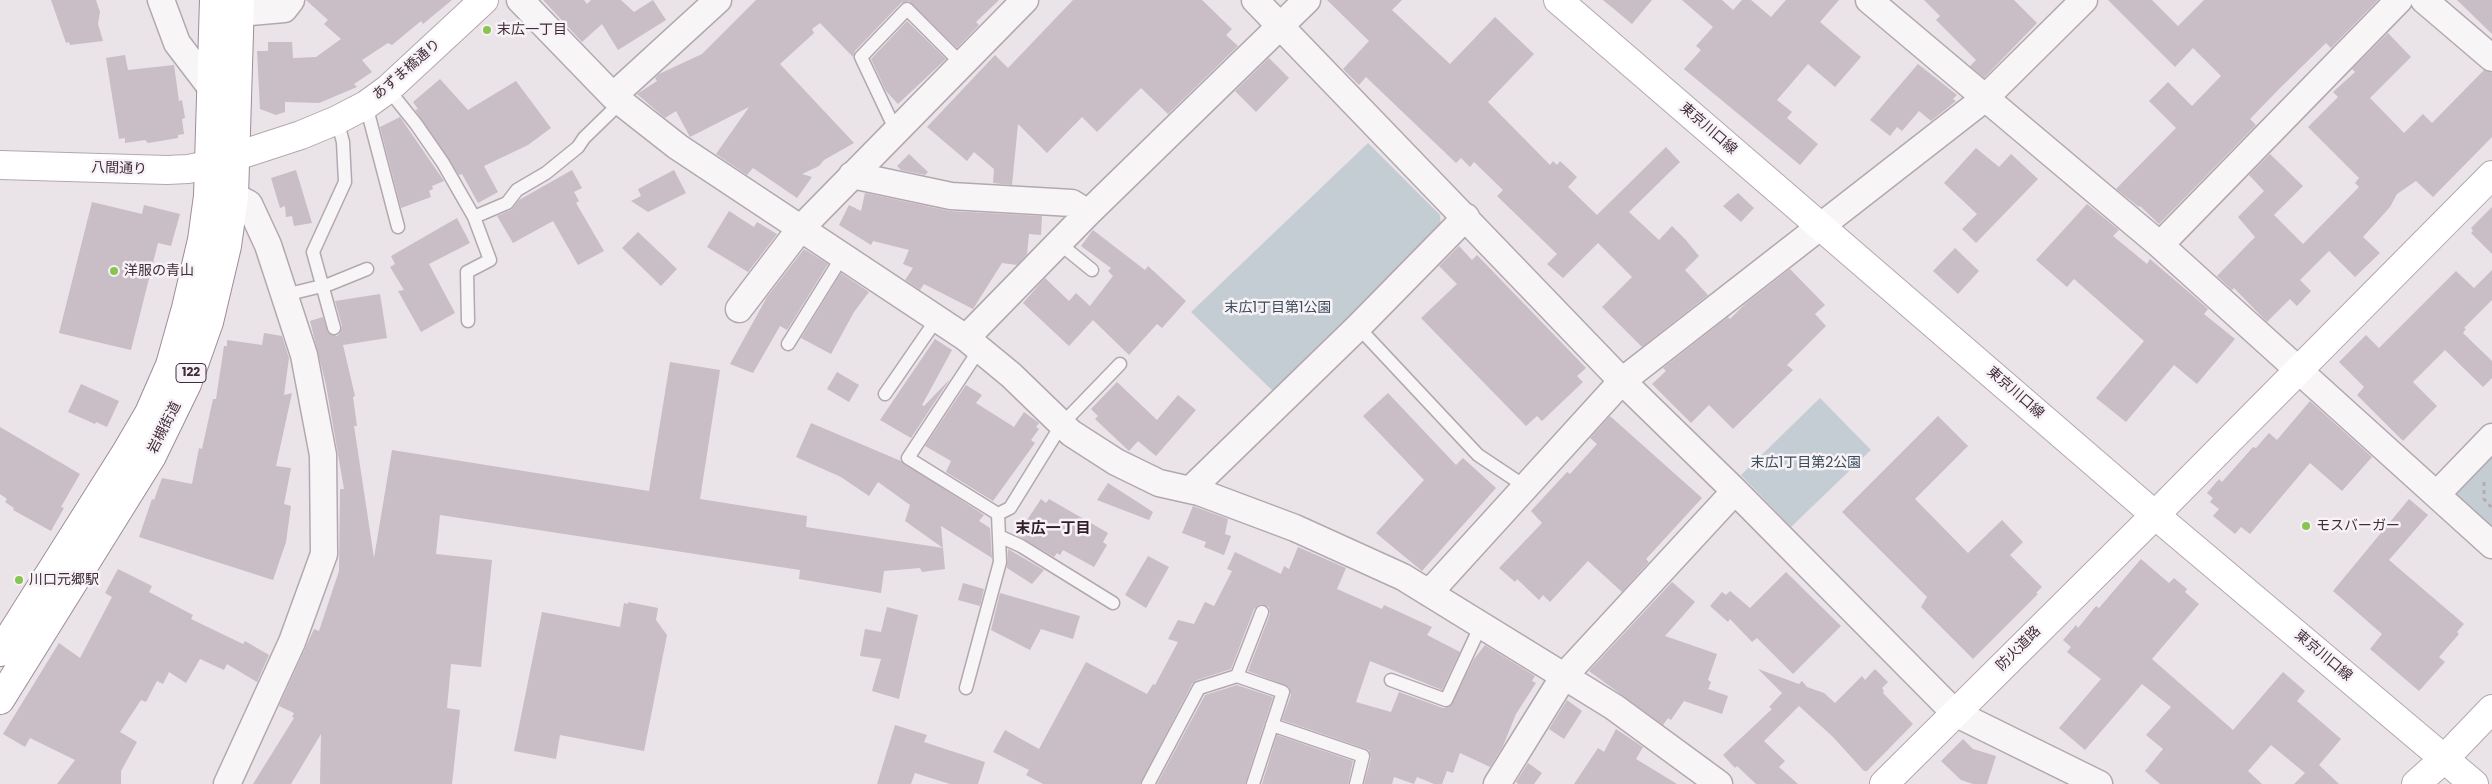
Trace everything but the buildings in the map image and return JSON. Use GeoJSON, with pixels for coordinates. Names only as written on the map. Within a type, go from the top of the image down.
{"type":"FeatureCollection","features":[{"type":"Feature","properties":{"kind":"main road","name":"岩槻街道"},"geometry":{"type":"LineString","coordinates":[[0,652],[125,454],[149,413],[170,365],[202,240],[209,165],[214,0]]}},
{"type":"Feature","properties":{"kind":"main road","name":"あずま橋通り"},"geometry":{"type":"LineString","coordinates":[[236,154],[301,135],[366,105],[388,89],[484,0]]}},
{"type":"Feature","properties":{"kind":"main road","name":"東京川口線"},"geometry":{"type":"LineString","coordinates":[[1558,0],[2155,515],[2474,784]]}},
{"type":"Feature","properties":{"kind":"main road","name":"岩槻街道"},"geometry":{"type":"LineString","coordinates":[[0,700],[152,456],[187,384],[209,322],[227,246],[234,196],[240,6]]}},
{"type":"Feature","properties":{"kind":"main road","name":"八間通り"},"geometry":{"type":"LineString","coordinates":[[0,166],[167,170],[209,165],[236,154]]}},
{"type":"Feature","properties":{"kind":"main road","name":"防火道路"},"geometry":{"type":"LineString","coordinates":[[1884,784],[2155,515],[2492,175]]}},
{"type":"Feature","properties":{"kind":"main road"},"geometry":{"type":"LineString","coordinates":[[2416,784],[2444,759],[2492,709]]}},
{"type":"Feature","properties":{"kind":"street"},"geometry":{"type":"LineString","coordinates":[[161,0],[177,43],[212,89]]}},
{"type":"Feature","properties":{"kind":"street"},"geometry":{"type":"LineString","coordinates":[[240,6],[284,9],[291,0]]}},
{"type":"Feature","properties":{"kind":"street"},"geometry":{"type":"LineString","coordinates":[[520,0],[617,99],[678,147],[973,344],[1011,375],[1071,433],[1116,462],[1159,483],[1190,490],[1295,528],[1403,577],[1614,707],[1713,782]]}},
{"type":"Feature","properties":{"kind":"street"},"geometry":{"type":"LineString","coordinates":[[617,99],[718,0]]}},
{"type":"Feature","properties":{"kind":"street"},"geometry":{"type":"LineString","coordinates":[[1255,0],[1622,380],[1955,713],[2099,784]]}},
{"type":"Feature","properties":{"kind":"street"},"geometry":{"type":"LineString","coordinates":[[973,344],[1088,213],[1307,0]]}},
{"type":"Feature","properties":{"kind":"street"},"geometry":{"type":"LineString","coordinates":[[1869,0],[1984,99],[2160,245],[2492,545]]}},
{"type":"Feature","properties":{"kind":"street"},"geometry":{"type":"LineString","coordinates":[[1429,593],[1622,380],[1984,99],[2084,0]]}},
{"type":"Feature","properties":{"kind":"street"},"geometry":{"type":"LineString","coordinates":[[2160,245],[2399,0]]}},
{"type":"Feature","properties":{"kind":"street"},"geometry":{"type":"LineString","coordinates":[[2424,0],[2492,58]]}},
{"type":"Feature","properties":{"kind":"street"},"geometry":{"type":"LineString","coordinates":[[739,309],[800,228],[962,64],[1016,3]]}},
{"type":"Feature","properties":{"kind":"street"},"geometry":{"type":"LineString","coordinates":[[852,175],[951,196],[1072,202],[1088,213]]}},
{"type":"Feature","properties":{"kind":"street"},"geometry":{"type":"LineString","coordinates":[[227,784],[292,642],[324,554],[324,455],[304,355],[268,245],[249,204],[234,196]]}},
{"type":"Feature","properties":{"kind":"street"},"geometry":{"type":"LineString","coordinates":[[1190,490],[1358,327],[1466,217]]}},
{"type":"Feature","properties":{"kind":"street"},"geometry":{"type":"LineString","coordinates":[[2437,494],[2492,438]]}},
{"type":"Feature","properties":{"kind":"street"},"geometry":{"type":"LineString","coordinates":[[1497,784],[1564,676],[1735,491]]}},
{"type":"Feature","properties":{"kind":"lane"},"geometry":{"type":"LineString","coordinates":[[896,131],[860,57],[907,9],[962,64]]}},
{"type":"Feature","properties":{"kind":"lane"},"geometry":{"type":"LineString","coordinates":[[388,89],[416,124],[443,163],[474,217],[490,260],[467,272],[468,321]]}},
{"type":"Feature","properties":{"kind":"lane"},"geometry":{"type":"LineString","coordinates":[[474,217],[507,203],[517,190],[546,173],[578,147],[617,99]]}},
{"type":"Feature","properties":{"kind":"lane"},"geometry":{"type":"LineString","coordinates":[[366,105],[398,227]]}},
{"type":"Feature","properties":{"kind":"lane"},"geometry":{"type":"LineString","coordinates":[[334,328],[313,252],[345,182],[343,142],[337,120]]}},
{"type":"Feature","properties":{"kind":"lane"},"geometry":{"type":"LineString","coordinates":[[1060,244],[1092,270]]}},
{"type":"Feature","properties":{"kind":"lane"},"geometry":{"type":"LineString","coordinates":[[788,344],[842,257]]}},
{"type":"Feature","properties":{"kind":"lane"},"geometry":{"type":"LineString","coordinates":[[285,295],[322,284],[330,284],[368,269]]}},
{"type":"Feature","properties":{"kind":"lane"},"geometry":{"type":"LineString","coordinates":[[885,394],[936,320]]}},
{"type":"Feature","properties":{"kind":"lane"},"geometry":{"type":"LineString","coordinates":[[1358,327],[1478,455],[1526,487]]}},
{"type":"Feature","properties":{"kind":"lane"},"geometry":{"type":"LineString","coordinates":[[973,344],[908,458],[998,514]]}},
{"type":"Feature","properties":{"kind":"lane"},"geometry":{"type":"LineString","coordinates":[[998,514],[1010,508],[1062,424],[1120,364]]}},
{"type":"Feature","properties":{"kind":"lane"},"geometry":{"type":"LineString","coordinates":[[966,688],[1000,562],[998,514]]}},
{"type":"Feature","properties":{"kind":"lane"},"geometry":{"type":"LineString","coordinates":[[999,536],[1021,546],[1113,603]]}},
{"type":"Feature","properties":{"kind":"lane"},"geometry":{"type":"LineString","coordinates":[[1237,676],[1262,612]]}},
{"type":"Feature","properties":{"kind":"lane"},"geometry":{"type":"LineString","coordinates":[[1391,680],[1446,700],[1481,625]]}},
{"type":"Feature","properties":{"kind":"lane"},"geometry":{"type":"LineString","coordinates":[[1148,784],[1199,688],[1237,676],[1283,692],[1253,784]]}},
{"type":"Feature","properties":{"kind":"lane"},"geometry":{"type":"LineString","coordinates":[[1272,725],[1364,756],[1356,784]]}},
{"type":"Feature","properties":{"kind":"path"},"geometry":{"type":"LineString","coordinates":[[2487,479],[2482,484],[2484,499],[2492,508]]}},
{"type":"Feature","properties":{"kind":"green space","name":"末広1丁目第1公園"},"geometry":{"type":"Polygon","coordinates":[[[1368,143],[1440,215],[1441,229],[1274,392],[1191,312],[1368,143]]]}},
{"type":"Feature","properties":{"kind":"green space","name":"末広1丁目第2公園"},"geometry":{"type":"Polygon","coordinates":[[[1820,398],[1871,450],[1791,527],[1741,475],[1820,398]]]}},
{"type":"Feature","properties":{"kind":"green space"},"geometry":{"type":"Polygon","coordinates":[[[2492,449],[2492,534],[2457,501],[2456,485],[2492,449]]]}},
{"type":"Feature","properties":{"kind":"place","name":"末広一丁目"},"geometry":{"type":"Point","coordinates":[487,30]}},
{"type":"Feature","properties":{"kind":"place","name":"洋服の青山"},"geometry":{"type":"Point","coordinates":[114,271]}},
{"type":"Feature","properties":{"kind":"place","name":"モスバーガー"},"geometry":{"type":"Point","coordinates":[2306,526]}},
{"type":"Feature","properties":{"kind":"place","name":"川口元郷駅"},"geometry":{"type":"Point","coordinates":[19,580]}},
{"type":"Feature","properties":{"kind":"district","name":"末広一丁目"},"geometry":{"type":"Point","coordinates":[1053,529]}}]}
